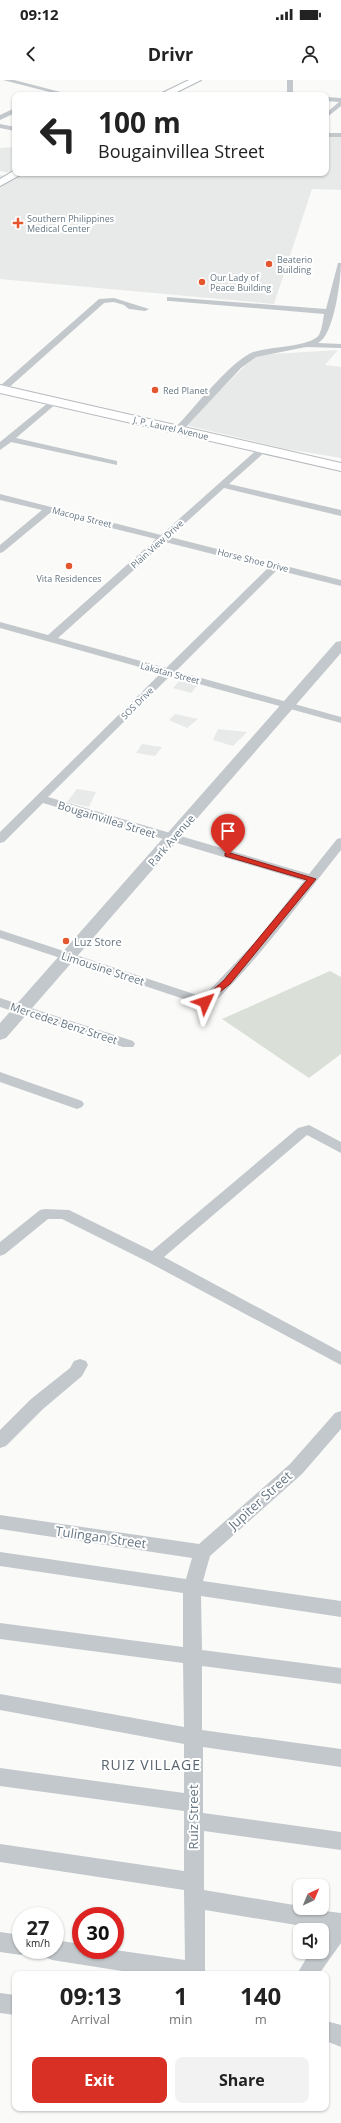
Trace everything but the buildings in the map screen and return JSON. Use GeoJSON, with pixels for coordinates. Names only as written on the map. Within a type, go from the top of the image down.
{"type":"FeatureCollection","features":[{"type":"Feature","properties":{"kind":"main road"},"geometry":{"type":"LineString","coordinates":[[170,92],[196,80]]}},
{"type":"Feature","properties":{"kind":"main road"},"geometry":{"type":"LineString","coordinates":[[0,183],[12,176]]}},
{"type":"Feature","properties":{"kind":"main road","name":"J. P. Laurel Avenue"},"geometry":{"type":"LineString","coordinates":[[1,389],[341,467]]}},
{"type":"Feature","properties":{"kind":"street"},"geometry":{"type":"LineString","coordinates":[[6,80],[53,92]]}},
{"type":"Feature","properties":{"kind":"street"},"geometry":{"type":"LineString","coordinates":[[27,86],[42,80]]}},
{"type":"Feature","properties":{"kind":"street"},"geometry":{"type":"LineString","coordinates":[[290,80],[290,92]]}},
{"type":"Feature","properties":{"kind":"street"},"geometry":{"type":"LineString","coordinates":[[329,99],[341,100]]}},
{"type":"Feature","properties":{"kind":"street"},"geometry":{"type":"LineString","coordinates":[[329,113],[341,103]]}},
{"type":"Feature","properties":{"kind":"street"},"geometry":{"type":"LineString","coordinates":[[0,118],[12,112]]}},
{"type":"Feature","properties":{"kind":"street"},"geometry":{"type":"LineString","coordinates":[[0,126],[12,128]]}},
{"type":"Feature","properties":{"kind":"street"},"geometry":{"type":"LineString","coordinates":[[329,135],[341,135]]}},
{"type":"Feature","properties":{"kind":"street"},"geometry":{"type":"LineString","coordinates":[[305,345],[318,340],[322,335],[341,265]]}},
{"type":"Feature","properties":{"kind":"street"},"geometry":{"type":"LineString","coordinates":[[170,299],[329,312]]}},
{"type":"Feature","properties":{"kind":"street"},"geometry":{"type":"LineString","coordinates":[[1,389],[102,301],[122,301],[127,303],[129,308],[145,309]]}},
{"type":"Feature","properties":{"kind":"street"},"geometry":{"type":"LineString","coordinates":[[179,429],[238,366],[249,357],[262,352],[305,345],[341,346]]}},
{"type":"Feature","properties":{"kind":"street"},"geometry":{"type":"LineString","coordinates":[[0,447],[54,401]]}},
{"type":"Feature","properties":{"kind":"street"},"geometry":{"type":"LineString","coordinates":[[9,439],[114,464]]}},
{"type":"Feature","properties":{"kind":"street","name":"Plain View Drive"},"geometry":{"type":"LineString","coordinates":[[50,639],[263,449]]}},
{"type":"Feature","properties":{"kind":"street"},"geometry":{"type":"LineString","coordinates":[[222,485],[341,514]]}},
{"type":"Feature","properties":{"kind":"street","name":"Macopa Street"},"geometry":{"type":"LineString","coordinates":[[0,496],[164,537]]}},
{"type":"Feature","properties":{"kind":"street"},"geometry":{"type":"LineString","coordinates":[[0,550],[49,509]]}},
{"type":"Feature","properties":{"kind":"street","name":"Horse Shoe Drive"},"geometry":{"type":"LineString","coordinates":[[164,537],[341,583]]}},
{"type":"Feature","properties":{"kind":"street","name":"SOS Drive"},"geometry":{"type":"LineString","coordinates":[[0,839],[275,566]]}},
{"type":"Feature","properties":{"kind":"street","name":"Lakatan Street"},"geometry":{"type":"LineString","coordinates":[[0,625],[341,720]]}},
{"type":"Feature","properties":{"kind":"street","name":"Park Avenue"},"geometry":{"type":"LineString","coordinates":[[0,1034],[341,646]]}},
{"type":"Feature","properties":{"kind":"street","name":"Bougainvillea Street"},"geometry":{"type":"LineString","coordinates":[[41,799],[312,879]]}},
{"type":"Feature","properties":{"kind":"street"},"geometry":{"type":"LineString","coordinates":[[312,879],[341,842]]}},
{"type":"Feature","properties":{"kind":"street","name":"Limousine Street"},"geometry":{"type":"LineString","coordinates":[[0,934],[205,1002],[227,982],[312,879]]}},
{"type":"Feature","properties":{"kind":"street","name":"Mercedez Benz Street"},"geometry":{"type":"LineString","coordinates":[[0,1002],[128,1044]]}},
{"type":"Feature","properties":{"kind":"street"},"geometry":{"type":"LineString","coordinates":[[0,1077],[77,1104]]}},
{"type":"Feature","properties":{"kind":"street"},"geometry":{"type":"LineString","coordinates":[[153,1258],[303,1131],[309,1130],[341,1148]]}},
{"type":"Feature","properties":{"kind":"street"},"geometry":{"type":"LineString","coordinates":[[0,1250],[45,1214],[53,1213],[75,1218],[341,1359]]}},
{"type":"Feature","properties":{"kind":"street"},"geometry":{"type":"LineString","coordinates":[[0,1441],[37,1404],[76,1372],[80,1365]]}},
{"type":"Feature","properties":{"kind":"street","name":"Jupiter Street"},"geometry":{"type":"LineString","coordinates":[[202,1552],[296,1469],[341,1418]]}},
{"type":"Feature","properties":{"kind":"street","name":"Tulingan Street"},"geometry":{"type":"LineString","coordinates":[[0,1522],[202,1552]]}},
{"type":"Feature","properties":{"kind":"street"},"geometry":{"type":"LineString","coordinates":[[192,1589],[202,1552]]}},
{"type":"Feature","properties":{"kind":"street"},"geometry":{"type":"LineString","coordinates":[[0,1559],[192,1589],[341,1609]]}},
{"type":"Feature","properties":{"kind":"street","name":"Ruiz Street"},"geometry":{"type":"LineString","coordinates":[[192,1589],[194,1971]]}},
{"type":"Feature","properties":{"kind":"street"},"geometry":{"type":"LineString","coordinates":[[0,1631],[193,1655],[341,1676]]}},
{"type":"Feature","properties":{"kind":"street"},"geometry":{"type":"LineString","coordinates":[[0,1702],[193,1737],[341,1758]]}},
{"type":"Feature","properties":{"kind":"street"},"geometry":{"type":"LineString","coordinates":[[0,1777],[194,1812],[341,1841]]}},
{"type":"Feature","properties":{"kind":"street"},"geometry":{"type":"LineString","coordinates":[[0,1853],[193,1890],[341,1923]]}},
{"type":"Feature","properties":{"kind":"street"},"geometry":{"type":"LineString","coordinates":[[309,1971],[341,1926]]}},
{"type":"Feature","properties":{"kind":"street"},"geometry":{"type":"LineString","coordinates":[[0,1942],[12,1944]]}},
{"type":"Feature","properties":{"kind":"street"},"geometry":{"type":"LineString","coordinates":[[64,1952],[182,1971]]}},
{"type":"Feature","properties":{"kind":"street"},"geometry":{"type":"LineString","coordinates":[[0,2003],[12,2005]]}},
{"type":"Feature","properties":{"kind":"street"},"geometry":{"type":"LineString","coordinates":[[329,2032],[341,2036]]}},
{"type":"Feature","properties":{"kind":"shaded area"},"geometry":{"type":"Polygon","coordinates":[[[329,137],[341,137],[341,190],[312,189],[274,304],[0,279],[0,175],[17,178],[20,176],[329,176],[329,137]]]}},
{"type":"Feature","properties":{"kind":"shaded area"},"geometry":{"type":"Polygon","coordinates":[[[12,147],[11,173],[0,171],[0,148],[12,147]]]}},
{"type":"Feature","properties":{"kind":"shaded area"},"geometry":{"type":"Polygon","coordinates":[[[338,350],[325,365],[341,367],[341,458],[286,449],[185,425],[256,355],[338,350]]]}},
{"type":"Feature","properties":{"kind":"shaded area"},"geometry":{"type":"Polygon","coordinates":[[[180,680],[198,685],[191,693],[173,688],[180,680]]]}},
{"type":"Feature","properties":{"kind":"shaded area"},"geometry":{"type":"Polygon","coordinates":[[[175,714],[198,719],[187,728],[169,720],[175,714]]]}},
{"type":"Feature","properties":{"kind":"shaded area"},"geometry":{"type":"Polygon","coordinates":[[[218,729],[247,732],[233,746],[213,740],[218,729]]]}},
{"type":"Feature","properties":{"kind":"shaded area"},"geometry":{"type":"Polygon","coordinates":[[[142,744],[162,747],[155,756],[136,753],[142,744]]]}},
{"type":"Feature","properties":{"kind":"shaded area"},"geometry":{"type":"Polygon","coordinates":[[[77,789],[96,792],[89,807],[67,802],[77,789]]]}},
{"type":"Feature","properties":{"kind":"shaded area"},"geometry":{"type":"Polygon","coordinates":[[[330,971],[341,977],[341,1054],[309,1078],[222,1019],[330,971]]]}},
{"type":"Feature","properties":{"kind":"place","name":"Southern Philippines Medical Center"},"geometry":{"type":"Point","coordinates":[18,223]}},
{"type":"Feature","properties":{"kind":"place","name":"Beaterio Building"},"geometry":{"type":"Point","coordinates":[269,264]}},
{"type":"Feature","properties":{"kind":"place","name":"Our Lady of Peace Building"},"geometry":{"type":"Point","coordinates":[202,282]}},
{"type":"Feature","properties":{"kind":"place","name":"Red Planet"},"geometry":{"type":"Point","coordinates":[155,390]}},
{"type":"Feature","properties":{"kind":"place","name":"Vita Residences"},"geometry":{"type":"Point","coordinates":[69,566]}},
{"type":"Feature","properties":{"kind":"place","name":"Luz Store"},"geometry":{"type":"Point","coordinates":[66,941]}},
{"type":"Feature","properties":{"kind":"district","name":"RUIZ VILLAGE"},"geometry":{"type":"Point","coordinates":[151,1764]}},
{"type":"Feature","properties":{"kind":"route"},"geometry":{"type":"LineString","coordinates":[[205,1002],[227,982],[245,962],[312,879],[228,855]]}}]}
